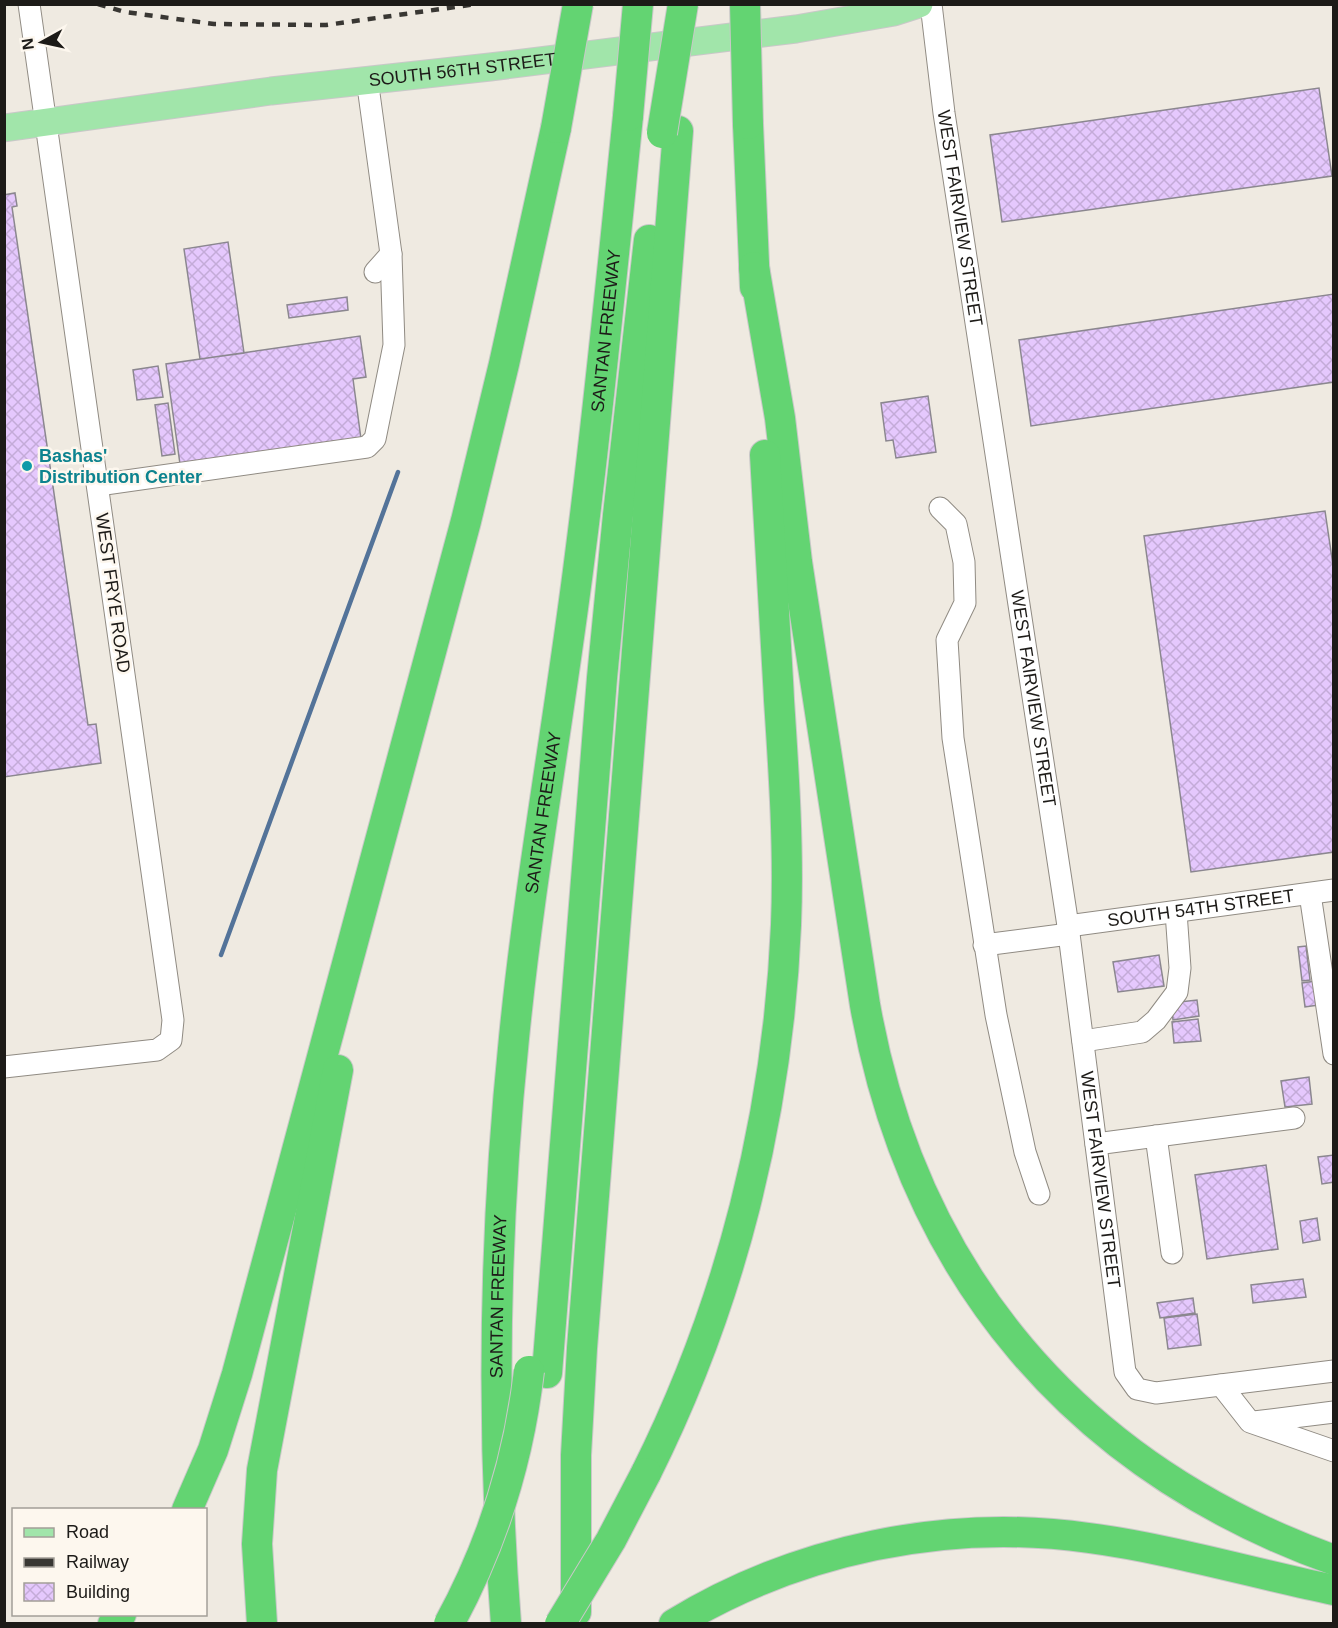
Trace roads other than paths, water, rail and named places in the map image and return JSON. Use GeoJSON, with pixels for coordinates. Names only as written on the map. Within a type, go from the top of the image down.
{"type":"FeatureCollection","features":[{"type":"Feature","properties":{"kind":"highway"},"geometry":{"type":"LineString","coordinates":[[186,1508],[213,1450],[235,1383],[483,453],[556,128],[578,4]]}},
{"type":"Feature","properties":{"kind":"highway","name":"SANTAN FREEWAY"},"geometry":{"type":"LineString","coordinates":[[506,1623],[498,1461],[497,1355],[502,1194],[509,1088],[527,929],[580,558],[608,319],[638,4]]}},
{"type":"Feature","properties":{"kind":"highway"},"geometry":{"type":"LineString","coordinates":[[576,1623],[576,1455],[582,1348],[670,132],[683,4]]}},
{"type":"Feature","properties":{"kind":"highway"},"geometry":{"type":"LineString","coordinates":[[450,1623],[479,1563],[506,1488],[523,1416],[538,1372],[618,515],[689,4]]}},
{"type":"Feature","properties":{"kind":"highway"},"geometry":{"type":"LineString","coordinates":[[560,1623],[607,1548],[673,1418],[697,1360],[741,1222],[766,1108],[782,985],[787,877],[784,787],[754,267],[745,4]]}},
{"type":"Feature","properties":{"kind":"highway"},"geometry":{"type":"LineString","coordinates":[[754,267],[780,418],[797,562],[871,1038],[877,1068],[895,1128],[916,1182],[956,1259],[991,1311],[1036,1366],[1084,1414],[1134,1455],[1192,1493],[1256,1527],[1334,1560]]}},
{"type":"Feature","properties":{"kind":"highway"},"geometry":{"type":"LineString","coordinates":[[470,1623],[499,1560],[518,1509],[537,1436],[538,1372],[596,558],[608,319]]}},
{"type":"Feature","properties":{"kind":"highway"},"geometry":{"type":"LineString","coordinates":[[262,1623],[257,1544],[262,1470],[354,988],[369,886]]}},
{"type":"Feature","properties":{"kind":"highway"},"geometry":{"type":"LineString","coordinates":[[676,1622],[755,1582],[823,1558],[905,1540],[975,1533],[1023,1532],[1089,1538],[1334,1590]]}},
{"type":"Feature","properties":{"kind":"main road","name":"SOUTH 56TH STREET"},"geometry":{"type":"LineString","coordinates":[[4,128],[367,79],[489,67],[796,29],[894,12],[919,4]]}},
{"type":"Feature","properties":{"kind":"street","name":"WEST FRYE ROAD"},"geometry":{"type":"LineString","coordinates":[[4,1067],[157,1050],[171,1040],[173,1020],[29,4]]}},
{"type":"Feature","properties":{"kind":"street","name":"WEST FAIRVIEW STREET"},"geometry":{"type":"LineString","coordinates":[[931,4],[944,113],[1069,930],[1125,1372],[1137,1389],[1156,1393],[1221,1385]]}},
{"type":"Feature","properties":{"kind":"street"},"geometry":{"type":"LineString","coordinates":[[98,485],[367,447],[375,440],[394,345],[391,254],[367,79]]}},
{"type":"Feature","properties":{"kind":"street"},"geometry":{"type":"LineString","coordinates":[[375,272],[391,254]]}},
{"type":"Feature","properties":{"kind":"street"},"geometry":{"type":"LineString","coordinates":[[939,508],[956,524],[964,562],[965,603],[947,640],[953,738],[996,1015],[1025,1152],[1039,1194]]}},
{"type":"Feature","properties":{"kind":"street"},"geometry":{"type":"LineString","coordinates":[[1322,892],[1334,963]]}},
{"type":"Feature","properties":{"kind":"street"},"geometry":{"type":"LineString","coordinates":[[1322,892],[1334,1054]]}},
{"type":"Feature","properties":{"kind":"street","name":"SOUTH 54TH STREET"},"geometry":{"type":"LineString","coordinates":[[984,945],[1176,912],[1322,892]]}},
{"type":"Feature","properties":{"kind":"street"},"geometry":{"type":"LineString","coordinates":[[1083,1041],[1142,1032],[1156,1020],[1177,992],[1180,968],[1176,912]]}},
{"type":"Feature","properties":{"kind":"street"},"geometry":{"type":"LineString","coordinates":[[1096,1144],[1294,1118]]}},
{"type":"Feature","properties":{"kind":"street"},"geometry":{"type":"LineString","coordinates":[[1156,1136],[1172,1253]]}},
{"type":"Feature","properties":{"kind":"street"},"geometry":{"type":"LineString","coordinates":[[1221,1385],[1334,1371]]}},
{"type":"Feature","properties":{"kind":"street"},"geometry":{"type":"LineString","coordinates":[[1221,1385],[1250,1422],[1334,1451]]}},
{"type":"Feature","properties":{"kind":"street"},"geometry":{"type":"LineString","coordinates":[[1250,1422],[1334,1412]]}},
{"type":"Feature","properties":{"kind":"waterway"},"geometry":{"type":"LineString","coordinates":[[221,955],[398,472]]}},
{"type":"Feature","properties":{"kind":"railway"},"geometry":{"type":"LineString","coordinates":[[98,4],[125,12],[214,24],[326,25],[477,4]]}},
{"type":"Feature","properties":{"kind":"place","name":"Bashas' Distribution Center"},"geometry":{"type":"Point","coordinates":[27,466]}}]}
